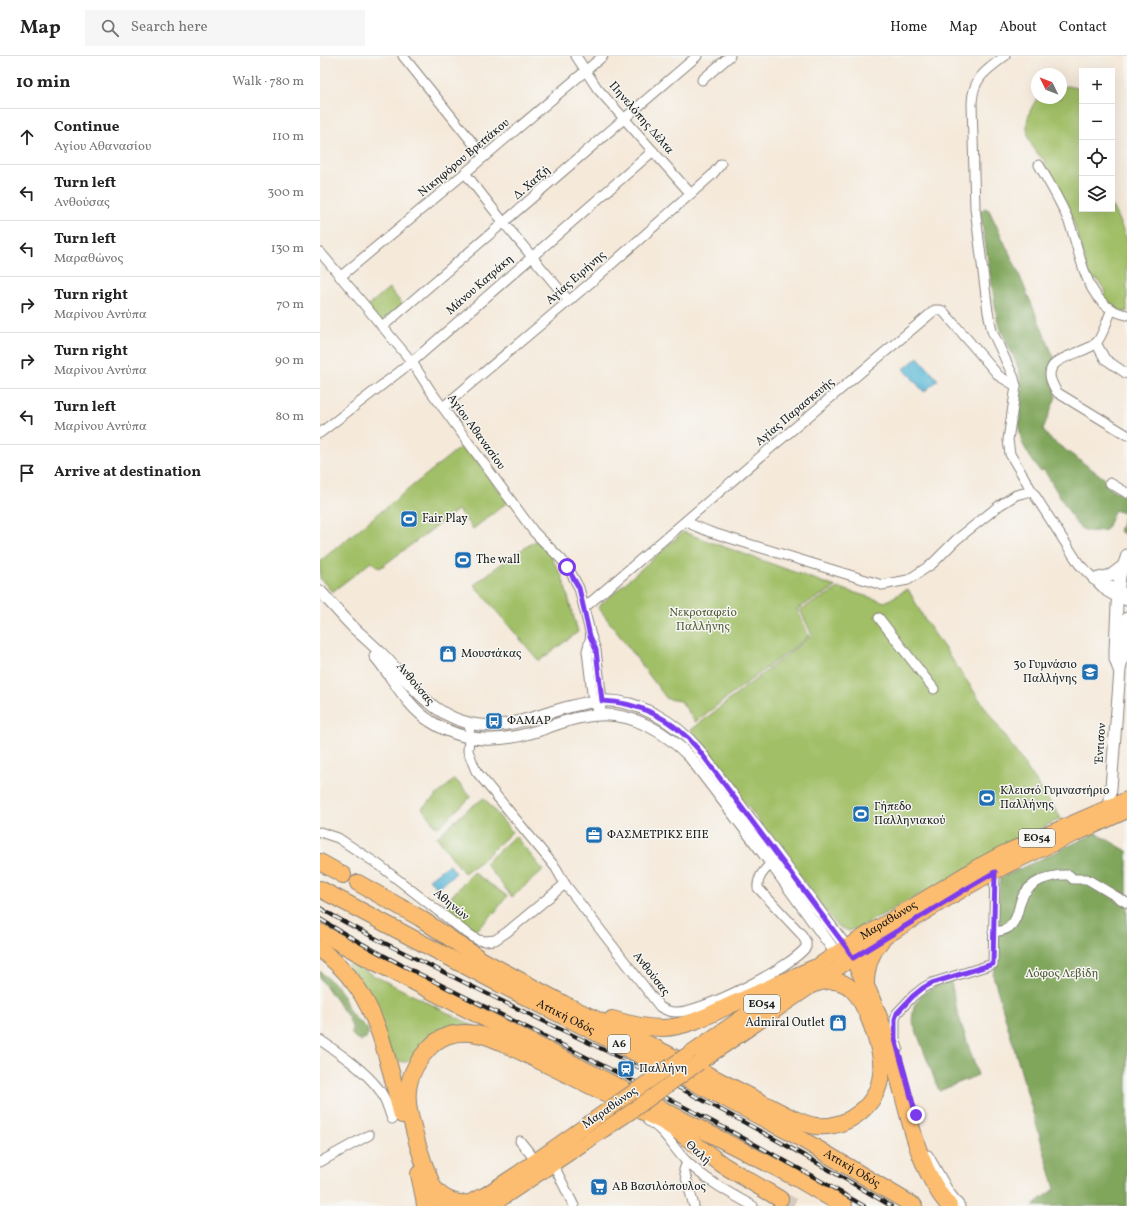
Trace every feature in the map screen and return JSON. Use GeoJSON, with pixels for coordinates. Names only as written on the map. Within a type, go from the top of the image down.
{"type":"FeatureCollection","features":[{"type":"Feature","properties":{"kind":"highway"},"geometry":{"type":"LineString","coordinates":[[320,862],[343,875]]}},
{"type":"Feature","properties":{"kind":"highway"},"geometry":{"type":"LineString","coordinates":[[358,883],[420,918],[472,954],[564,1004],[650,1045],[804,1123],[815,1126],[833,1125],[851,1118],[871,1101],[880,1080],[881,1056],[878,1043],[865,1008],[856,993],[847,986],[838,982],[814,976],[677,1026],[664,1028],[624,1023],[599,1015],[524,981]]}},
{"type":"Feature","properties":{"kind":"highway","name":"Αττική Οδός"},"geometry":{"type":"LineString","coordinates":[[320,889],[488,978],[793,1134],[914,1206]]}},
{"type":"Feature","properties":{"kind":"highway"},"geometry":{"type":"LineString","coordinates":[[320,932],[369,959],[798,1179],[844,1206]]}},
{"type":"Feature","properties":{"kind":"highway"},"geometry":{"type":"LineString","coordinates":[[866,984],[869,961],[881,941]]}},
{"type":"Feature","properties":{"kind":"highway"},"geometry":{"type":"LineString","coordinates":[[320,949],[350,978],[363,996],[371,1012],[386,1052],[426,1183],[442,1206]]}},
{"type":"Feature","properties":{"kind":"highway"},"geometry":{"type":"LineString","coordinates":[[845,955],[866,984],[891,1049],[920,1156],[937,1189],[949,1206]]}},
{"type":"Feature","properties":{"kind":"highway"},"geometry":{"type":"LineString","coordinates":[[432,1206],[411,1117],[408,1102],[408,1091],[410,1081],[418,1061],[426,1051],[436,1042],[447,1036],[460,1033],[473,1033],[487,1036],[501,1042],[660,1120],[675,1129],[723,1165],[780,1198]]}},
{"type":"Feature","properties":{"kind":"highway"},"geometry":{"type":"LineString","coordinates":[[426,1183],[450,1200],[462,1203],[486,1202]]}},
{"type":"Feature","properties":{"kind":"highway"},"geometry":{"type":"LineString","coordinates":[[425,1206],[426,1183]]}},
{"type":"Feature","properties":{"kind":"main road","name":"Μαραθώνος"},"geometry":{"type":"LineString","coordinates":[[845,955],[881,941],[995,872],[1051,845],[1109,813],[1127,799]]}},
{"type":"Feature","properties":{"kind":"main road","name":"Μαραθώνος"},"geometry":{"type":"LineString","coordinates":[[486,1202],[536,1161],[610,1108],[693,1059],[845,955],[984,863],[1003,853],[1109,813],[1127,811]]}},
{"type":"Feature","properties":{"kind":"main road","name":"Μαραθώνος"},"geometry":{"type":"LineString","coordinates":[[468,1206],[486,1202],[553,1164],[632,1111],[693,1059]]}},
{"type":"Feature","properties":{"kind":"street"},"geometry":{"type":"LineString","coordinates":[[403,56],[484,157]]}},
{"type":"Feature","properties":{"kind":"street","name":"Πηνελόπης Δέλτα"},"geometry":{"type":"LineString","coordinates":[[576,56],[597,88],[691,194]]}},
{"type":"Feature","properties":{"kind":"street","name":"Νικηφόρου Βρεττάκου"},"geometry":{"type":"LineString","coordinates":[[340,277],[602,56]]}},
{"type":"Feature","properties":{"kind":"street","name":"Δ. Χατζή"},"geometry":{"type":"LineString","coordinates":[[382,327],[697,56]]}},
{"type":"Feature","properties":{"kind":"street"},"geometry":{"type":"LineString","coordinates":[[702,80],[730,56]]}},
{"type":"Feature","properties":{"kind":"street"},"geometry":{"type":"LineString","coordinates":[[1005,56],[981,75],[972,94],[974,208],[990,322],[995,339],[1014,378],[1016,386],[1010,427],[1009,446],[1014,460],[1032,491],[1076,560],[1094,578],[1102,581],[1122,596]]}},
{"type":"Feature","properties":{"kind":"street","name":"Μάνου Κατράκη"},"geometry":{"type":"LineString","coordinates":[[320,433],[412,362],[654,151]]}},
{"type":"Feature","properties":{"kind":"street","name":"Αγίας Ειρήνης"},"geometry":{"type":"LineString","coordinates":[[443,407],[569,301],[691,194],[712,175],[721,164]]}},
{"type":"Feature","properties":{"kind":"street"},"geometry":{"type":"LineString","coordinates":[[1039,165],[1058,197],[1069,221],[1084,272],[1091,288],[1112,310],[1127,315]]}},
{"type":"Feature","properties":{"kind":"street"},"geometry":{"type":"LineString","coordinates":[[465,173],[504,223],[569,301]]}},
{"type":"Feature","properties":{"kind":"street","name":"Αγίου Αθανασίου"},"geometry":{"type":"LineString","coordinates":[[320,252],[412,362],[534,532],[567,567],[577,584],[590,636],[596,650],[599,715]]}},
{"type":"Feature","properties":{"kind":"street","name":"Αγίας Παρασκευής"},"geometry":{"type":"LineString","coordinates":[[584,608],[784,436],[935,310],[943,311],[999,376],[1016,386]]}},
{"type":"Feature","properties":{"kind":"street"},"geometry":{"type":"LineString","coordinates":[[1112,310],[1096,344],[1056,362],[1051,370],[1050,379],[1058,393],[1127,435]]}},
{"type":"Feature","properties":{"kind":"street"},"geometry":{"type":"LineString","coordinates":[[1096,344],[1105,359],[1127,374]]}},
{"type":"Feature","properties":{"kind":"street"},"geometry":{"type":"LineString","coordinates":[[1110,483],[1127,493]]}},
{"type":"Feature","properties":{"kind":"street"},"geometry":{"type":"LineString","coordinates":[[686,521],[710,532],[882,585],[908,580],[932,564],[956,540],[1000,505],[1016,495],[1032,491]]}},
{"type":"Feature","properties":{"kind":"street"},"geometry":{"type":"LineString","coordinates":[[1094,578],[1111,575],[1125,561]]}},
{"type":"Feature","properties":{"kind":"street","name":"Έντισον"},"geometry":{"type":"LineString","coordinates":[[1120,670],[1116,659],[1114,644],[1122,596],[1125,561]]}},
{"type":"Feature","properties":{"kind":"street","name":"Ανθούσας"},"geometry":{"type":"LineString","coordinates":[[320,591],[356,630],[376,648],[430,704],[449,716],[470,724],[492,726],[508,724],[524,721],[573,706],[598,701],[620,703],[644,710],[667,721],[687,736],[698,749],[845,955]]}},
{"type":"Feature","properties":{"kind":"street"},"geometry":{"type":"LineString","coordinates":[[879,618],[934,689]]}},
{"type":"Feature","properties":{"kind":"street","name":"Έντισον"},"geometry":{"type":"LineString","coordinates":[[1109,813],[1122,711],[1120,670],[1127,618]]}},
{"type":"Feature","properties":{"kind":"street","name":"Ανθούσας"},"geometry":{"type":"LineString","coordinates":[[356,630],[361,639],[411,704],[428,720],[447,731],[468,738],[491,739],[522,736],[573,720],[599,715],[620,717],[641,722],[650,727],[680,747],[690,757],[771,863],[845,955]]}},
{"type":"Feature","properties":{"kind":"street","name":"Ανθούσας"},"geometry":{"type":"LineString","coordinates":[[470,724],[468,751],[476,771],[556,868],[565,884],[660,1007],[666,1011],[676,1013],[701,1006],[752,983],[788,963],[806,948],[806,942],[802,934],[758,888],[758,879],[771,863]]}},
{"type":"Feature","properties":{"kind":"street","name":"Αθηνών"},"geometry":{"type":"LineString","coordinates":[[320,832],[338,838],[379,865],[420,895],[464,932],[478,940],[495,940],[565,884]]}},
{"type":"Feature","properties":{"kind":"street"},"geometry":{"type":"LineString","coordinates":[[960,1206],[938,1174],[922,1140],[895,1039],[895,1019],[897,1013],[902,1007],[923,988],[932,983],[993,964],[995,872]]}},
{"type":"Feature","properties":{"kind":"street"},"geometry":{"type":"LineString","coordinates":[[993,932],[1008,929],[1011,926],[1025,893],[1036,882],[1048,876],[1068,875],[1072,879],[1087,879],[1127,903]]}},
{"type":"Feature","properties":{"kind":"street"},"geometry":{"type":"LineString","coordinates":[[320,1040],[358,1069],[378,1088],[385,1100],[392,1119]]}},
{"type":"Feature","properties":{"kind":"street","name":"Θαλή"},"geometry":{"type":"LineString","coordinates":[[632,1111],[651,1122],[664,1134],[687,1162],[718,1186],[753,1206]]}},
{"type":"Feature","properties":{"kind":"street"},"geometry":{"type":"LineString","coordinates":[[320,1162],[369,1135]]}},
{"type":"Feature","properties":{"kind":"street"},"geometry":{"type":"LineString","coordinates":[[520,1141],[536,1161]]}},
{"type":"Feature","properties":{"kind":"street"},"geometry":{"type":"LineString","coordinates":[[687,1162],[684,1170],[694,1206]]}},
{"type":"Feature","properties":{"kind":"street"},"geometry":{"type":"LineString","coordinates":[[553,1164],[574,1206]]}},
{"type":"Feature","properties":{"kind":"green space"},"geometry":{"type":"Polygon","coordinates":[[[1067,86],[1079,88],[1079,212],[1115,212],[1127,239],[1127,312],[1121,312],[1102,297],[1106,292],[1097,279],[1091,281],[1072,217],[1057,182],[1043,163],[1045,161],[1038,154],[1029,139],[1027,122],[1034,104],[1067,104],[1067,86]]]}},
{"type":"Feature","properties":{"kind":"green space"},"geometry":{"type":"Polygon","coordinates":[[[985,208],[989,210],[1016,267],[1055,360],[1049,365],[1056,397],[1043,429],[1049,438],[1104,478],[1107,486],[1127,498],[1127,533],[1124,534],[1119,531],[1125,514],[1115,510],[1106,530],[1087,531],[1080,528],[1044,470],[1040,471],[1022,443],[1019,428],[1022,388],[1019,369],[998,323],[980,211],[985,208]]]}},
{"type":"Feature","properties":{"kind":"green space"},"geometry":{"type":"Polygon","coordinates":[[[389,288],[403,305],[379,327],[364,309],[389,288]]]}},
{"type":"Feature","properties":{"kind":"green space","name":"Fair Play"},"geometry":{"type":"Polygon","coordinates":[[[464,444],[508,502],[473,529],[458,510],[380,568],[371,562],[332,592],[320,578],[320,561],[464,444]]]}},
{"type":"Feature","properties":{"kind":"green space","name":"Νεκροταφείο Παλλήνης"},"geometry":{"type":"Polygon","coordinates":[[[683,532],[836,587],[797,609],[809,636],[695,722],[681,701],[667,699],[598,607],[683,532]]]}},
{"type":"Feature","properties":{"kind":"green space"},"geometry":{"type":"Polygon","coordinates":[[[537,540],[551,557],[562,576],[578,632],[539,661],[474,585],[510,557],[537,540]]]}},
{"type":"Feature","properties":{"kind":"green space"},"geometry":{"type":"Polygon","coordinates":[[[839,588],[885,602],[908,589],[925,620],[1061,818],[858,928],[849,931],[837,926],[691,730],[812,635],[800,610],[839,588]]]}},
{"type":"Feature","properties":{"kind":"green space"},"geometry":{"type":"Polygon","coordinates":[[[455,779],[471,797],[437,828],[422,808],[455,779]]]}},
{"type":"Feature","properties":{"kind":"green space"},"geometry":{"type":"Polygon","coordinates":[[[484,798],[512,832],[481,861],[464,873],[437,837],[467,810],[484,798]]]}},
{"type":"Feature","properties":{"kind":"green space","name":"Λόφος Λεβίδη"},"geometry":{"type":"Polygon","coordinates":[[[1096,833],[1127,851],[1127,1206],[1032,1206],[1055,1189],[993,975],[996,964],[1000,878],[1096,833]]]}},
{"type":"Feature","properties":{"kind":"green space"},"geometry":{"type":"Polygon","coordinates":[[[515,836],[543,870],[512,897],[485,863],[515,836]]]}},
{"type":"Feature","properties":{"kind":"green space"},"geometry":{"type":"Polygon","coordinates":[[[473,872],[507,896],[495,912],[475,932],[443,906],[473,872]]]}},
{"type":"Feature","properties":{"kind":"green space"},"geometry":{"type":"Polygon","coordinates":[[[349,963],[476,1027],[410,1061],[400,1061],[394,1057],[347,966],[349,963]]]}},
{"type":"Feature","properties":{"kind":"green space"},"geometry":{"type":"Polygon","coordinates":[[[320,971],[340,990],[351,1013],[369,1033],[366,1038],[361,1041],[356,1039],[352,1034],[352,1027],[348,1017],[320,978],[320,971]]]}},
{"type":"Feature","properties":{"kind":"green space"},"geometry":{"type":"Polygon","coordinates":[[[951,982],[957,1011],[978,1075],[939,1091],[912,1020],[914,1006],[921,995],[933,987],[951,982]]]}},
{"type":"Feature","properties":{"kind":"water"},"geometry":{"type":"Polygon","coordinates":[[[918,357],[938,380],[924,392],[904,369],[918,357]]]}},
{"type":"Feature","properties":{"kind":"water"},"geometry":{"type":"Polygon","coordinates":[[[449,864],[456,873],[437,888],[429,879],[449,864]]]}},
{"type":"Feature","properties":{"kind":"tunnel"},"geometry":{"type":"LineString","coordinates":[[780,1199],[793,1206]]}},
{"type":"Feature","properties":{"kind":"railway"},"geometry":{"type":"LineString","coordinates":[[320,908],[387,945],[677,1087],[785,1145],[891,1206]]}},
{"type":"Feature","properties":{"kind":"railway"},"geometry":{"type":"LineString","coordinates":[[320,919],[345,934],[445,987],[695,1112],[864,1206]]}},
{"type":"Feature","properties":{"kind":"place","name":"Fair Play"},"geometry":{"type":"Point","coordinates":[409,519]}},
{"type":"Feature","properties":{"kind":"place","name":"The wall"},"geometry":{"type":"Point","coordinates":[463,560]}},
{"type":"Feature","properties":{"kind":"place","name":"Μουστάκας"},"geometry":{"type":"Point","coordinates":[448,654]}},
{"type":"Feature","properties":{"kind":"place","name":"3ο Γυμνάσιο Παλλήνης"},"geometry":{"type":"Point","coordinates":[1090,672]}},
{"type":"Feature","properties":{"kind":"place","name":"ΦΑΜΑΡ"},"geometry":{"type":"Point","coordinates":[494,721]}},
{"type":"Feature","properties":{"kind":"place","name":"Κλειστό Γυμναστήριο Παλλήνης"},"geometry":{"type":"Point","coordinates":[987,798]}},
{"type":"Feature","properties":{"kind":"place","name":"Γήπεδο Παλληνιακού"},"geometry":{"type":"Point","coordinates":[861,814]}},
{"type":"Feature","properties":{"kind":"place","name":"ΦΑΣΜΕΤΡΙΚΣ ΕΠΕ"},"geometry":{"type":"Point","coordinates":[594,835]}},
{"type":"Feature","properties":{"kind":"place","name":"Admiral Outlet"},"geometry":{"type":"Point","coordinates":[838,1023]}},
{"type":"Feature","properties":{"kind":"place","name":"Παλλήνη"},"geometry":{"type":"Point","coordinates":[626,1069]}},
{"type":"Feature","properties":{"kind":"place","name":"ΑΒ Βασιλόπουλος"},"geometry":{"type":"Point","coordinates":[599,1187]}},
{"type":"Feature","properties":{"kind":"route"},"geometry":{"type":"LineString","coordinates":[[567,567],[579,588],[590,636],[596,650],[602,701],[632,705],[667,721],[687,736],[853,958],[995,872],[993,964],[932,983],[923,988],[902,1007],[897,1013],[895,1019],[895,1039],[916,1115]]}}]}
